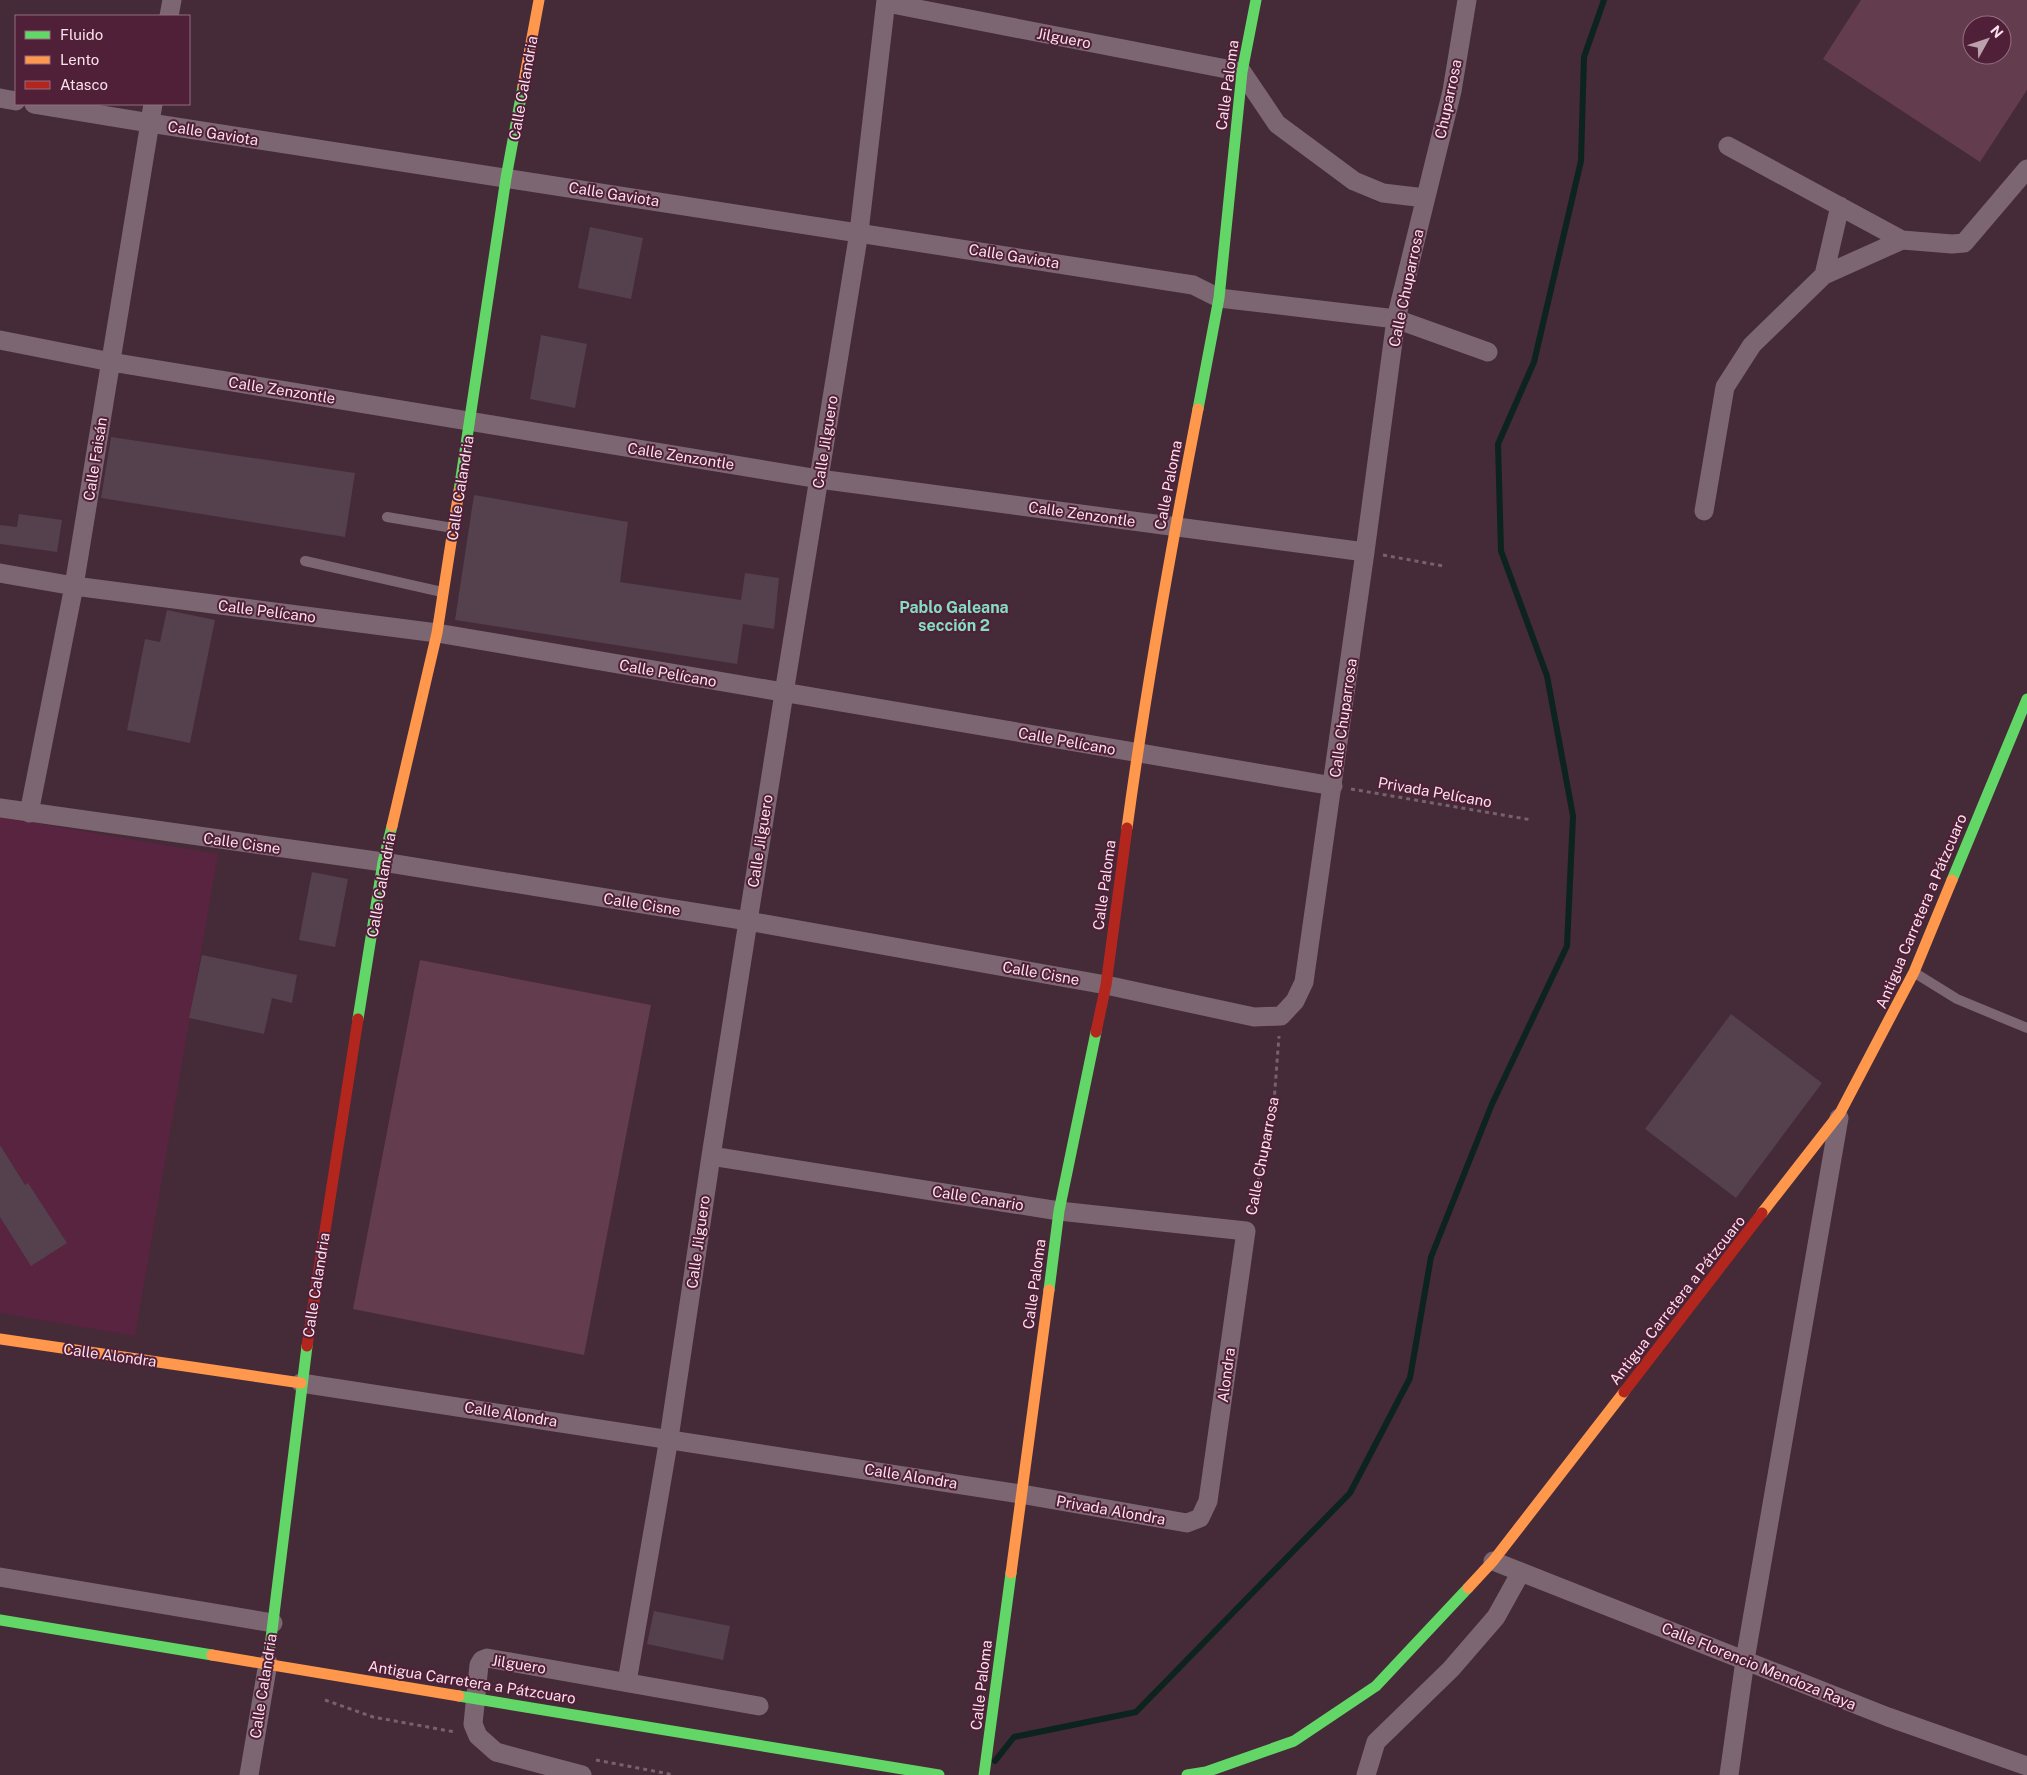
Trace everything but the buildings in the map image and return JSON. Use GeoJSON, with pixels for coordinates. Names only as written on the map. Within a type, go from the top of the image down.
{"type":"FeatureCollection","features":[{"type":"Feature","properties":{"kind":"street"},"geometry":{"type":"LineString","coordinates":[[169,15],[172,0]]}},
{"type":"Feature","properties":{"kind":"street","name":"Calle Calandria"},"geometry":{"type":"LineString","coordinates":[[249,1775],[268,1664],[301,1383],[383,862],[437,634],[506,178],[539,0]]}},
{"type":"Feature","properties":{"kind":"street","name":"Calle Paloma"},"geometry":{"type":"LineString","coordinates":[[984,1775],[1059,1211],[1106,985],[1137,753],[1176,526],[1219,298],[1242,72],[1256,0]]}},
{"type":"Feature","properties":{"kind":"street","name":"Chuparrosa"},"geometry":{"type":"LineString","coordinates":[[1425,198],[1452,91],[1466,0]]}},
{"type":"Feature","properties":{"kind":"street","name":"Jilguero"},"geometry":{"type":"LineString","coordinates":[[887,2],[1242,72]]}},
{"type":"Feature","properties":{"kind":"street","name":"Calle Jilguero"},"geometry":{"type":"LineString","coordinates":[[627,1682],[669,1438],[748,921],[859,232],[887,2]]}},
{"type":"Feature","properties":{"kind":"street"},"geometry":{"type":"LineString","coordinates":[[1242,72],[1277,124],[1354,181],[1383,193],[1425,198]]}},
{"type":"Feature","properties":{"kind":"street"},"geometry":{"type":"LineString","coordinates":[[0,98],[15,101]]}},
{"type":"Feature","properties":{"kind":"street","name":"Calle Gaviota"},"geometry":{"type":"LineString","coordinates":[[40,105],[150,124],[1193,284],[1219,298],[1396,319],[1488,352]]}},
{"type":"Feature","properties":{"kind":"street","name":"Calle Faisán"},"geometry":{"type":"LineString","coordinates":[[29,813],[74,586],[154,105]]}},
{"type":"Feature","properties":{"kind":"street"},"geometry":{"type":"LineString","coordinates":[[1728,146],[1902,240],[1952,244],[1964,243],[2027,169]]}},
{"type":"Feature","properties":{"kind":"street","name":"Calle Chuparrosa"},"geometry":{"type":"LineString","coordinates":[[1281,1016],[1295,1001],[1304,982],[1366,552],[1396,319],[1425,198]]}},
{"type":"Feature","properties":{"kind":"street"},"geometry":{"type":"LineString","coordinates":[[1824,275],[1840,206]]}},
{"type":"Feature","properties":{"kind":"street"},"geometry":{"type":"LineString","coordinates":[[1704,511],[1725,387],[1752,345],[1824,275],[1902,240]]}},
{"type":"Feature","properties":{"kind":"street"},"geometry":{"type":"LineString","coordinates":[[1193,284],[1221,270]]}},
{"type":"Feature","properties":{"kind":"street","name":"Calle Zenzontle"},"geometry":{"type":"LineString","coordinates":[[0,340],[111,362],[819,479],[1366,552]]}},
{"type":"Feature","properties":{"kind":"street","name":"Calle Pelícano"},"geometry":{"type":"LineString","coordinates":[[0,573],[74,586],[437,634],[1333,786]]}},
{"type":"Feature","properties":{"kind":"street","name":"Antigua Carretera a Pátzcuaro"},"geometry":{"type":"LineString","coordinates":[[1187,1775],[1206,1772],[1294,1741],[1376,1686],[1493,1561],[1840,1113],[1882,1037],[1914,972],[2027,699]]}},
{"type":"Feature","properties":{"kind":"street","name":"Calle Cisne"},"geometry":{"type":"LineString","coordinates":[[0,808],[383,862],[748,921],[1106,985],[1254,1017],[1281,1016]]}},
{"type":"Feature","properties":{"kind":"street"},"geometry":{"type":"LineString","coordinates":[[1729,1775],[1745,1660],[1840,1113]]}},
{"type":"Feature","properties":{"kind":"street","name":"Calle Canario"},"geometry":{"type":"LineString","coordinates":[[711,1156],[1059,1211],[1246,1231]]}},
{"type":"Feature","properties":{"kind":"street","name":"Alondra"},"geometry":{"type":"LineString","coordinates":[[1200,1518],[1208,1501],[1246,1231]]}},
{"type":"Feature","properties":{"kind":"street","name":"Calle Alondra"},"geometry":{"type":"LineString","coordinates":[[0,1339],[669,1438],[1020,1494]]}},
{"type":"Feature","properties":{"kind":"street","name":"Privada Alondra"},"geometry":{"type":"LineString","coordinates":[[1020,1494],[1187,1523],[1200,1518]]}},
{"type":"Feature","properties":{"kind":"street","name":"Calle Florencio Mendoza Raya"},"geometry":{"type":"LineString","coordinates":[[1493,1561],[1888,1717],[2027,1766]]}},
{"type":"Feature","properties":{"kind":"street"},"geometry":{"type":"LineString","coordinates":[[1366,1775],[1376,1742],[1452,1669],[1496,1617],[1521,1572]]}},
{"type":"Feature","properties":{"kind":"street"},"geometry":{"type":"LineString","coordinates":[[0,1577],[273,1623]]}},
{"type":"Feature","properties":{"kind":"street","name":"Antigua Carretera a Pátzcuaro"},"geometry":{"type":"LineString","coordinates":[[0,1620],[939,1775]]}},
{"type":"Feature","properties":{"kind":"street","name":"Jilguero"},"geometry":{"type":"LineString","coordinates":[[478,1736],[473,1724],[479,1665],[482,1660],[487,1658],[627,1682]]}},
{"type":"Feature","properties":{"kind":"street"},"geometry":{"type":"LineString","coordinates":[[627,1682],[759,1706]]}},
{"type":"Feature","properties":{"kind":"street"},"geometry":{"type":"LineString","coordinates":[[478,1736],[496,1752],[582,1775]]}},
{"type":"Feature","properties":{"kind":"lane"},"geometry":{"type":"LineString","coordinates":[[387,517],[454,528]]}},
{"type":"Feature","properties":{"kind":"lane"},"geometry":{"type":"LineString","coordinates":[[305,561],[443,592]]}},
{"type":"Feature","properties":{"kind":"lane"},"geometry":{"type":"LineString","coordinates":[[1914,972],[1957,999],[2027,1028]]}},
{"type":"Feature","properties":{"kind":"path"},"geometry":{"type":"LineString","coordinates":[[1366,552],[1443,566]]}},
{"type":"Feature","properties":{"kind":"path","name":"Privada Pelícano"},"geometry":{"type":"LineString","coordinates":[[1333,786],[1532,820]]}},
{"type":"Feature","properties":{"kind":"path","name":"Calle Chuparrosa"},"geometry":{"type":"LineString","coordinates":[[1246,1231],[1273,1115],[1281,1016]]}},
{"type":"Feature","properties":{"kind":"path"},"geometry":{"type":"LineString","coordinates":[[319,1698],[373,1717],[478,1736]]}},
{"type":"Feature","properties":{"kind":"path"},"geometry":{"type":"LineString","coordinates":[[593,1759],[674,1775]]}},
{"type":"Feature","properties":{"kind":"shaded area"},"geometry":{"type":"Polygon","coordinates":[[[1861,0],[2027,0],[2027,90],[1980,162],[1823,59],[1861,0]]]}},
{"type":"Feature","properties":{"kind":"shaded area"},"geometry":{"type":"Polygon","coordinates":[[[0,817],[218,854],[135,1336],[0,1313],[0,817]]]}},
{"type":"Feature","properties":{"kind":"shaded area"},"geometry":{"type":"Polygon","coordinates":[[[420,960],[651,1005],[584,1355],[353,1309],[420,960]]]}},
{"type":"Feature","properties":{"kind":"waterway"},"geometry":{"type":"LineString","coordinates":[[995,1761],[1014,1737],[1136,1712],[1350,1493],[1410,1378],[1431,1257],[1492,1104],[1567,946],[1573,816],[1547,676],[1501,551],[1498,444],[1534,362],[1581,161],[1584,57],[1604,0]]}},
{"type":"Feature","properties":{"kind":"traffic: fast"},"geometry":{"type":"LineString","coordinates":[[1198,409],[1219,298],[1242,72],[1256,0]]}},
{"type":"Feature","properties":{"kind":"traffic: fast"},"geometry":{"type":"LineString","coordinates":[[459,491],[506,178],[523,86]]}},
{"type":"Feature","properties":{"kind":"traffic: fast"},"geometry":{"type":"LineString","coordinates":[[1952,880],[2027,699]]}},
{"type":"Feature","properties":{"kind":"traffic: fast"},"geometry":{"type":"LineString","coordinates":[[358,1019],[383,862],[392,826]]}},
{"type":"Feature","properties":{"kind":"traffic: fast"},"geometry":{"type":"LineString","coordinates":[[1049,1290],[1059,1211],[1096,1032]]}},
{"type":"Feature","properties":{"kind":"traffic: fast"},"geometry":{"type":"LineString","coordinates":[[268,1663],[307,1346]]}},
{"type":"Feature","properties":{"kind":"traffic: fast"},"geometry":{"type":"LineString","coordinates":[[984,1775],[1011,1573]]}},
{"type":"Feature","properties":{"kind":"traffic: fast"},"geometry":{"type":"LineString","coordinates":[[1187,1775],[1206,1772],[1294,1741],[1376,1686],[1468,1588]]}},
{"type":"Feature","properties":{"kind":"traffic: fast"},"geometry":{"type":"LineString","coordinates":[[0,1620],[212,1655]]}},
{"type":"Feature","properties":{"kind":"traffic: fast"},"geometry":{"type":"LineString","coordinates":[[459,1696],[939,1775]]}},
{"type":"Feature","properties":{"kind":"traffic: slow"},"geometry":{"type":"LineString","coordinates":[[523,86],[539,0]]}},
{"type":"Feature","properties":{"kind":"traffic: slow"},"geometry":{"type":"LineString","coordinates":[[1127,828],[1142,723],[1198,409]]}},
{"type":"Feature","properties":{"kind":"traffic: slow"},"geometry":{"type":"LineString","coordinates":[[392,826],[437,633],[459,491]]}},
{"type":"Feature","properties":{"kind":"traffic: slow"},"geometry":{"type":"LineString","coordinates":[[1762,1213],[1840,1113],[1914,972],[1952,880]]}},
{"type":"Feature","properties":{"kind":"traffic: slow"},"geometry":{"type":"LineString","coordinates":[[1011,1573],[1049,1290]]}},
{"type":"Feature","properties":{"kind":"traffic: slow"},"geometry":{"type":"LineString","coordinates":[[0,1339],[301,1383]]}},
{"type":"Feature","properties":{"kind":"traffic: slow"},"geometry":{"type":"LineString","coordinates":[[1468,1588],[1493,1561],[1624,1392]]}},
{"type":"Feature","properties":{"kind":"traffic: slow"},"geometry":{"type":"LineString","coordinates":[[212,1655],[459,1696]]}},
{"type":"Feature","properties":{"kind":"traffic: jam"},"geometry":{"type":"LineString","coordinates":[[1096,1032],[1106,985],[1127,828]]}},
{"type":"Feature","properties":{"kind":"traffic: jam"},"geometry":{"type":"LineString","coordinates":[[307,1346],[358,1019]]}},
{"type":"Feature","properties":{"kind":"traffic: jam"},"geometry":{"type":"LineString","coordinates":[[1624,1392],[1762,1213]]}},
{"type":"Feature","properties":{"kind":"district","name":"Pablo Galeana sección 2"},"geometry":{"type":"Point","coordinates":[954,616]}}]}
